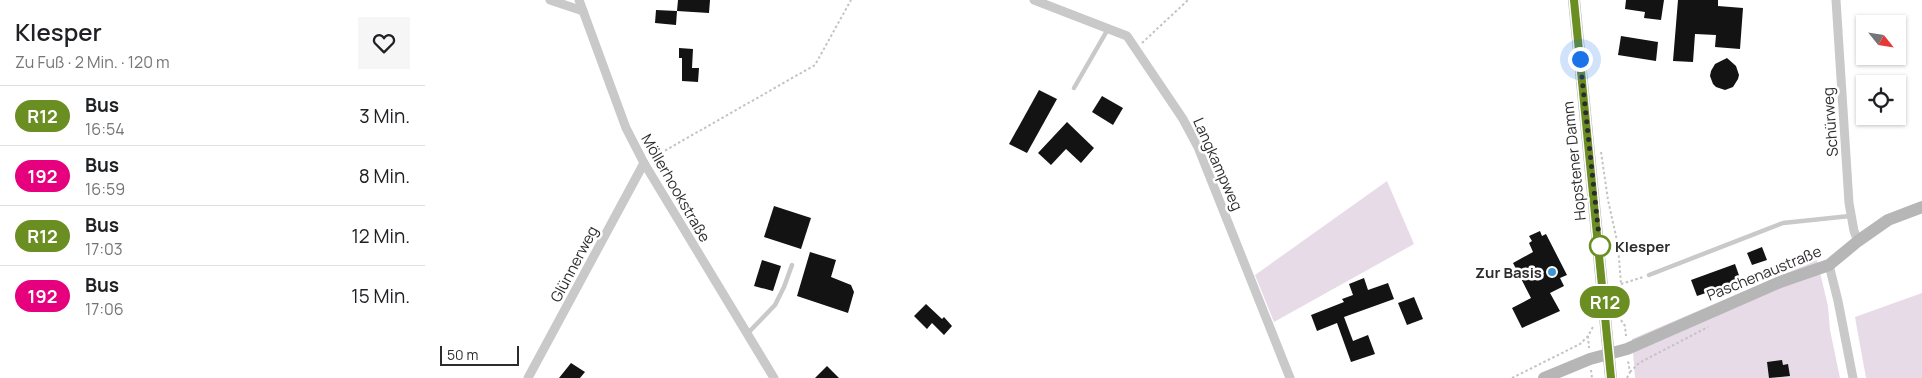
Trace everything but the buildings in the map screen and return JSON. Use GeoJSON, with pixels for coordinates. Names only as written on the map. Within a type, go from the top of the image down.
{"type":"FeatureCollection","features":[{"type":"Feature","properties":{"kind":"street"},"geometry":{"type":"LineString","coordinates":[[549,0],[583,10]]}},
{"type":"Feature","properties":{"kind":"street","name":"Möllerhookstraße"},"geometry":{"type":"LineString","coordinates":[[579,0],[626,128],[644,163],[774,378]]}},
{"type":"Feature","properties":{"kind":"street","name":"Langkampweg"},"geometry":{"type":"LineString","coordinates":[[1034,0],[1127,36],[1137,48],[1183,119],[1198,147],[1290,378]]}},
{"type":"Feature","properties":{"kind":"street","name":"Hopstener Damm"},"geometry":{"type":"LineString","coordinates":[[1574,0],[1611,378]]}},
{"type":"Feature","properties":{"kind":"street","name":"Schürweg"},"geometry":{"type":"LineString","coordinates":[[1835,0],[1850,216],[1858,241]]}},
{"type":"Feature","properties":{"kind":"street","name":"Glünnerweg"},"geometry":{"type":"LineString","coordinates":[[528,378],[644,163]]}},
{"type":"Feature","properties":{"kind":"street","name":"Paschenaustraße"},"geometry":{"type":"LineString","coordinates":[[1545,378],[1609,353],[1627,350],[1780,282],[1829,265],[1888,220],[1922,208]]}},
{"type":"Feature","properties":{"kind":"street"},"geometry":{"type":"LineString","coordinates":[[1829,265],[1853,378]]}},
{"type":"Feature","properties":{"kind":"lane"},"geometry":{"type":"LineString","coordinates":[[1074,88],[1108,29]]}},
{"type":"Feature","properties":{"kind":"lane","name":"Paschenaustraße"},"geometry":{"type":"LineString","coordinates":[[1649,275],[1783,223],[1850,216]]}},
{"type":"Feature","properties":{"kind":"lane"},"geometry":{"type":"LineString","coordinates":[[747,334],[775,305],[784,287],[791,265]]}},
{"type":"Feature","properties":{"kind":"path"},"geometry":{"type":"LineString","coordinates":[[644,163],[815,65],[851,0]]}},
{"type":"Feature","properties":{"kind":"path"},"geometry":{"type":"LineString","coordinates":[[1137,48],[1188,0]]}},
{"type":"Feature","properties":{"kind":"path"},"geometry":{"type":"LineString","coordinates":[[1601,145],[1608,200],[1618,245],[1621,320],[1625,326],[1630,372],[1627,378]]}},
{"type":"Feature","properties":{"kind":"path"},"geometry":{"type":"LineString","coordinates":[[1621,284],[1649,275]]}},
{"type":"Feature","properties":{"kind":"path"},"geometry":{"type":"LineString","coordinates":[[1512,378],[1580,344],[1588,336],[1594,325],[1621,320]]}},
{"type":"Feature","properties":{"kind":"shaded area"},"geometry":{"type":"Polygon","coordinates":[[[1387,181],[1414,244],[1274,322],[1255,275],[1387,181]]]}},
{"type":"Feature","properties":{"kind":"shaded area"},"geometry":{"type":"Polygon","coordinates":[[[1817,260],[1828,306],[1830,330],[1840,378],[1635,378],[1632,339],[1817,260]]]}},
{"type":"Feature","properties":{"kind":"shaded area"},"geometry":{"type":"Polygon","coordinates":[[[1922,293],[1922,378],[1866,378],[1855,317],[1922,293]]]}},
{"type":"Feature","properties":{"kind":"bus line","name":"R12"},"geometry":{"type":"LineString","coordinates":[[1574,0],[1599,236],[1611,378]]}},
{"type":"Feature","properties":{"kind":"place","name":"Klesper"},"geometry":{"type":"Point","coordinates":[1600,246]}},
{"type":"Feature","properties":{"kind":"place","name":"Zur Basis"},"geometry":{"type":"Point","coordinates":[1552,272]}},
{"type":"Feature","properties":{"kind":"route"},"geometry":{"type":"LineString","coordinates":[[1580,59],[1600,246]]}}]}
